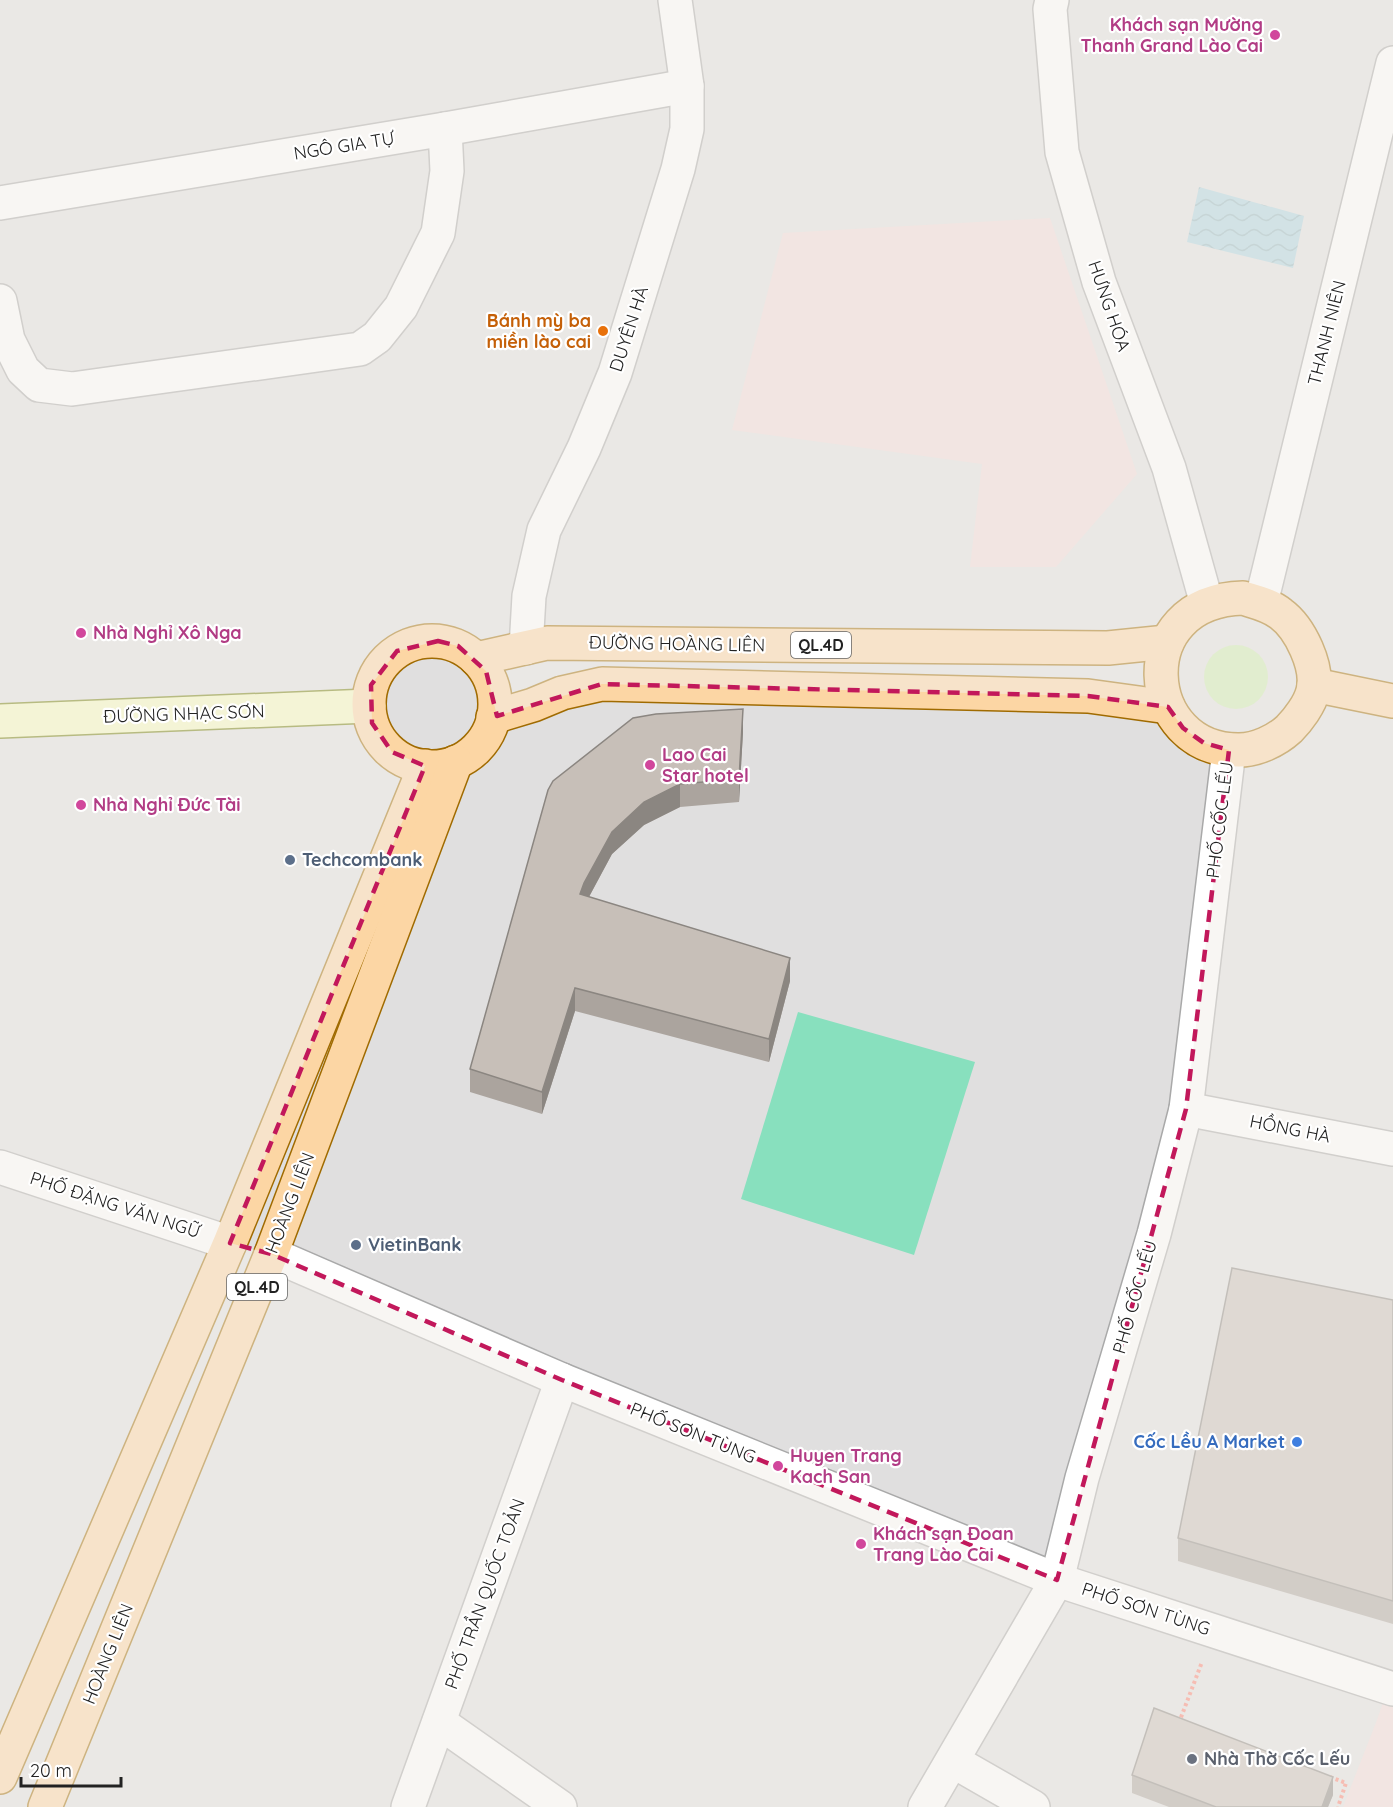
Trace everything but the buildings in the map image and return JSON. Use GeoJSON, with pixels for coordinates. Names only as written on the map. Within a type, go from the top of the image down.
{"type":"FeatureCollection","features":[{"type":"Feature","properties":{"kind":"main road"},"geometry":{"type":"LineString","coordinates":[[1234,598],[1261,603],[1281,613],[1296,629],[1310,657],[1313,693],[1289,729],[1276,739],[1261,746],[1245,750],[1229,750],[1204,743],[1183,728],[1168,707],[1161,686],[1161,664],[1167,642],[1177,626],[1190,613],[1207,604],[1234,598]]}},
{"type":"Feature","properties":{"kind":"main road"},"geometry":{"type":"LineString","coordinates":[[438,641],[458,646],[476,659],[486,671],[492,686],[494,701],[493,717],[480,744],[469,754],[440,764],[407,761],[392,752],[380,739],[372,723],[369,706],[371,685],[381,666],[396,651],[417,642],[438,641]]}},
{"type":"Feature","properties":{"kind":"main road","name":"ĐƯỜNG HOÀNG LIÊN"},"geometry":{"type":"LineString","coordinates":[[476,659],[547,642],[1108,648],[1167,642]]}},
{"type":"Feature","properties":{"kind":"main road"},"geometry":{"type":"LineString","coordinates":[[493,717],[533,705],[562,693],[602,684],[1088,696],[1168,707]]}},
{"type":"Feature","properties":{"kind":"main road"},"geometry":{"type":"LineString","coordinates":[[1314,685],[1393,701]]}},
{"type":"Feature","properties":{"kind":"main road","name":"ĐƯỜNG NHẠC SƠN"},"geometry":{"type":"LineString","coordinates":[[0,721],[369,706]]}},
{"type":"Feature","properties":{"kind":"main road","name":"QL.4D"},"geometry":{"type":"LineString","coordinates":[[0,1777],[440,764]]}},
{"type":"Feature","properties":{"kind":"main road","name":"HOÀNG LIÊN"},"geometry":{"type":"LineString","coordinates":[[45,1807],[271,1254],[440,764]]}},
{"type":"Feature","properties":{"kind":"main road"},"geometry":{"type":"LineString","coordinates":[[230,1243],[271,1254]]}},
{"type":"Feature","properties":{"kind":"street","name":"DUYÊN HÀ"},"geometry":{"type":"LineString","coordinates":[[526,648],[529,596],[544,530],[584,448],[615,373],[678,168],[687,129],[687,86],[675,0]]}},
{"type":"Feature","properties":{"kind":"street","name":"HƯNG HÓA"},"geometry":{"type":"LineString","coordinates":[[1052,0],[1050,9],[1062,152],[1099,282],[1169,468],[1207,604]]}},
{"type":"Feature","properties":{"kind":"street","name":"THANH NIÊN"},"geometry":{"type":"LineString","coordinates":[[1261,603],[1393,63]]}},
{"type":"Feature","properties":{"kind":"street","name":"NGÔ GIA TỰ"},"geometry":{"type":"LineString","coordinates":[[0,203],[687,86]]}},
{"type":"Feature","properties":{"kind":"street"},"geometry":{"type":"LineString","coordinates":[[0,301],[8,340],[23,370],[39,385],[72,389],[360,349],[377,337],[401,307],[438,233],[447,171],[445,129]]}},
{"type":"Feature","properties":{"kind":"street","name":"PHỐ CỐC LẾU"},"geometry":{"type":"LineString","coordinates":[[925,1807],[1057,1580],[1082,1478],[1154,1234],[1186,1108],[1229,750]]}},
{"type":"Feature","properties":{"kind":"street","name":"HỒNG HÀ"},"geometry":{"type":"LineString","coordinates":[[1186,1108],[1393,1149]]}},
{"type":"Feature","properties":{"kind":"street","name":"PHỐ ĐẶNG VĂN NGỮ"},"geometry":{"type":"LineString","coordinates":[[0,1167],[230,1243]]}},
{"type":"Feature","properties":{"kind":"street","name":"PHỐ SƠN TÙNG"},"geometry":{"type":"LineString","coordinates":[[271,1254],[562,1380],[1057,1580],[1393,1689]]}},
{"type":"Feature","properties":{"kind":"street","name":"PHỐ TRẦN QUỐC TOẢN"},"geometry":{"type":"LineString","coordinates":[[408,1807],[562,1380]]}},
{"type":"Feature","properties":{"kind":"street"},"geometry":{"type":"LineString","coordinates":[[439,1722],[560,1807]]}},
{"type":"Feature","properties":{"kind":"street"},"geometry":{"type":"LineString","coordinates":[[953,1761],[1033,1807]]}},
{"type":"Feature","properties":{"kind":"path"},"geometry":{"type":"LineString","coordinates":[[1191,1724],[1180,1720],[1214,1631]]}},
{"type":"Feature","properties":{"kind":"path"},"geometry":{"type":"LineString","coordinates":[[1324,1775],[1346,1784],[1338,1807]]}},
{"type":"Feature","properties":{"kind":"highlighted area"},"geometry":{"type":"Polygon","coordinates":[[[438,641],[458,646],[486,671],[497,716],[602,684],[1088,696],[1168,707],[1183,728],[1204,743],[1229,750],[1186,1109],[1057,1580],[562,1380],[271,1254],[230,1243],[425,766],[392,752],[372,723],[371,685],[397,651],[438,641]]]}},
{"type":"Feature","properties":{"kind":"shaded area"},"geometry":{"type":"Polygon","coordinates":[[[0,0],[1393,0],[1393,1807],[0,1807],[0,0]]]}},
{"type":"Feature","properties":{"kind":"shaded area"},"geometry":{"type":"Polygon","coordinates":[[[1050,218],[1137,474],[1056,567],[970,567],[982,464],[732,430],[783,233],[1050,218]]]}},
{"type":"Feature","properties":{"kind":"shaded area"},"geometry":{"type":"Polygon","coordinates":[[[1393,1674],[1393,1807],[1343,1807],[1377,1720],[1393,1674]]]}},
{"type":"Feature","properties":{"kind":"green space"},"geometry":{"type":"Polygon","coordinates":[[[1236,645],[1254,651],[1262,659],[1268,677],[1262,695],[1254,703],[1236,709],[1218,703],[1210,695],[1204,677],[1210,659],[1218,651],[1236,645]]]}},
{"type":"Feature","properties":{"kind":"green space"},"geometry":{"type":"Polygon","coordinates":[[[798,1012],[975,1062],[914,1255],[741,1199],[798,1012]]]}},
{"type":"Feature","properties":{"kind":"water"},"geometry":{"type":"Polygon","coordinates":[[[1199,187],[1304,216],[1293,268],[1187,242],[1199,187]]]}},
{"type":"Feature","properties":{"kind":"place","name":"Khách sạn Mường Thanh Grand Lào Cai"},"geometry":{"type":"Point","coordinates":[1275,35]}},
{"type":"Feature","properties":{"kind":"place","name":"Bánh mỳ ba miền lào cai"},"geometry":{"type":"Point","coordinates":[603,331]}},
{"type":"Feature","properties":{"kind":"place","name":"Nhà Nghỉ Xô Nga"},"geometry":{"type":"Point","coordinates":[81,633]}},
{"type":"Feature","properties":{"kind":"place","name":"Lao Cai Star hotel"},"geometry":{"type":"Point","coordinates":[650,765]}},
{"type":"Feature","properties":{"kind":"place","name":"Nhà Nghỉ Đức Tài"},"geometry":{"type":"Point","coordinates":[81,805]}},
{"type":"Feature","properties":{"kind":"place","name":"Techcombank"},"geometry":{"type":"Point","coordinates":[290,860]}},
{"type":"Feature","properties":{"kind":"place","name":"VietinBank"},"geometry":{"type":"Point","coordinates":[356,1245]}},
{"type":"Feature","properties":{"kind":"place","name":"Cốc Lều A Market"},"geometry":{"type":"Point","coordinates":[1297,1442]}},
{"type":"Feature","properties":{"kind":"place","name":"Huyen Trang Kach San"},"geometry":{"type":"Point","coordinates":[778,1466]}},
{"type":"Feature","properties":{"kind":"place","name":"Khách sạn Đoan Trang Lào Cai"},"geometry":{"type":"Point","coordinates":[861,1544]}},
{"type":"Feature","properties":{"kind":"place","name":"Nhà Thờ Cốc Lếu"},"geometry":{"type":"Point","coordinates":[1192,1759]}}]}
